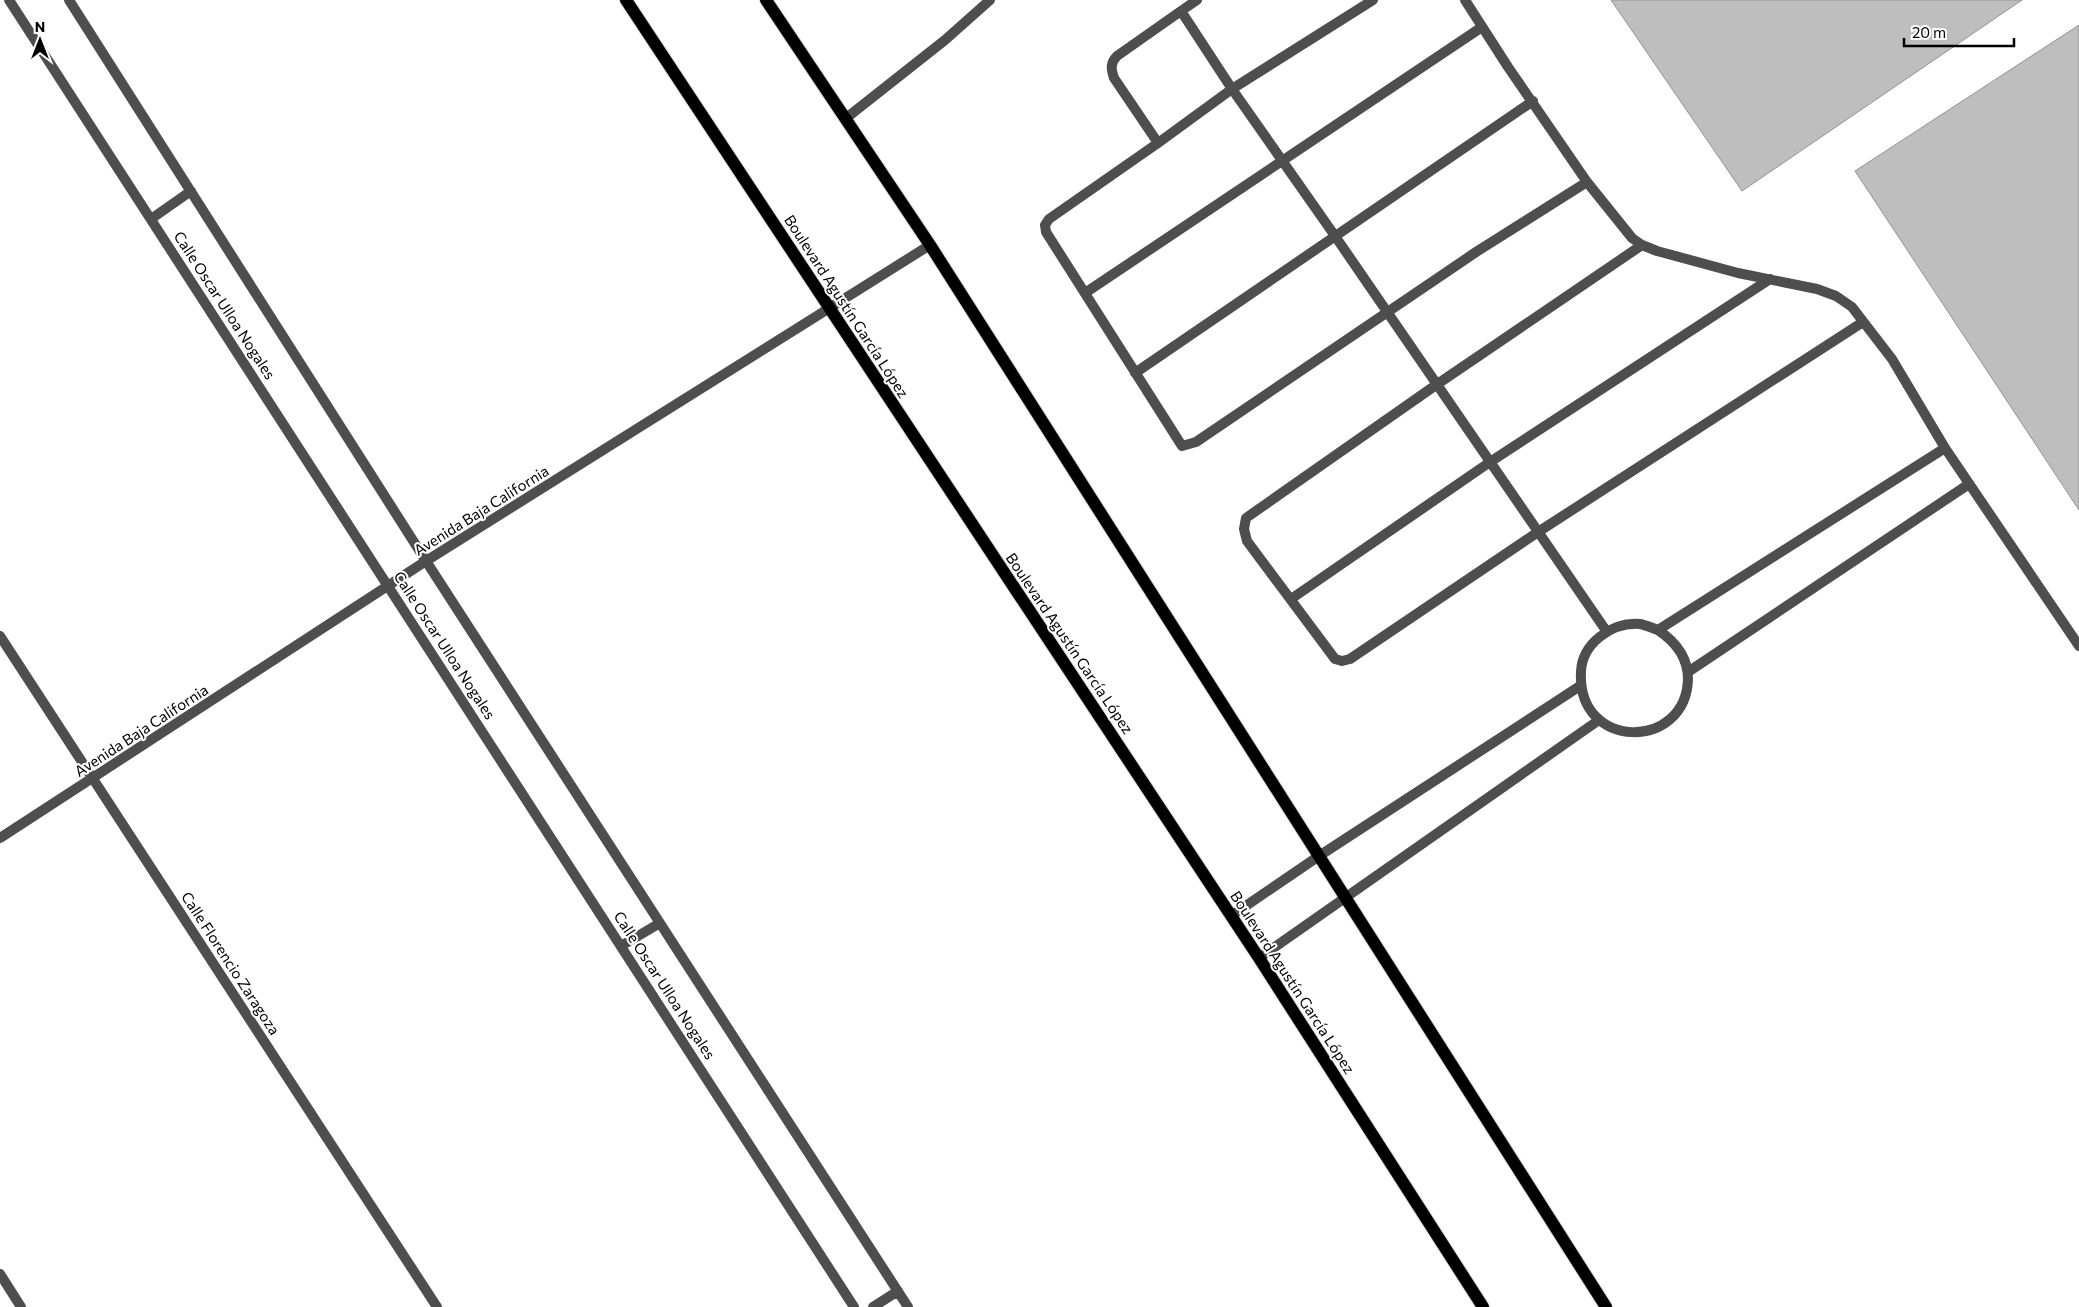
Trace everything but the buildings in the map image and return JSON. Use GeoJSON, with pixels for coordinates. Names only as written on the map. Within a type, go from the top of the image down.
{"type":"FeatureCollection","features":[{"type":"Feature","properties":{"kind":"main road","name":"Boulevard Agustín García López"},"geometry":{"type":"LineString","coordinates":[[626,0],[1259,958],[1483,1307]]}},
{"type":"Feature","properties":{"kind":"main road"},"geometry":{"type":"LineString","coordinates":[[767,0],[930,245],[1606,1307]]}},
{"type":"Feature","properties":{"kind":"street","name":"Calle Oscar Ulloa Nogales"},"geometry":{"type":"LineString","coordinates":[[9,0],[854,1307]]}},
{"type":"Feature","properties":{"kind":"street","name":"Calle Oscar Ulloa Nogales"},"geometry":{"type":"LineString","coordinates":[[68,0],[426,561],[908,1307]]}},
{"type":"Feature","properties":{"kind":"street"},"geometry":{"type":"LineString","coordinates":[[845,119],[945,40],[990,0]]}},
{"type":"Feature","properties":{"kind":"street"},"geometry":{"type":"LineString","coordinates":[[1158,143],[1114,78],[1111,69],[1112,61],[1197,0]]}},
{"type":"Feature","properties":{"kind":"street"},"geometry":{"type":"LineString","coordinates":[[1373,0],[1232,89],[1049,219],[1045,225],[1046,232],[1182,446],[1188,446],[1204,437],[1386,312],[1587,182]]}},
{"type":"Feature","properties":{"kind":"street"},"geometry":{"type":"LineString","coordinates":[[1465,0],[1587,182],[1632,238],[1657,252],[1817,289],[1836,296],[1852,307],[1892,359],[1945,448],[2079,646]]}},
{"type":"Feature","properties":{"kind":"street"},"geometry":{"type":"LineString","coordinates":[[1181,11],[1232,89],[1606,632]]}},
{"type":"Feature","properties":{"kind":"street"},"geometry":{"type":"LineString","coordinates":[[1085,293],[1482,27]]}},
{"type":"Feature","properties":{"kind":"street"},"geometry":{"type":"LineString","coordinates":[[1136,373],[1533,100]]}},
{"type":"Feature","properties":{"kind":"street"},"geometry":{"type":"LineString","coordinates":[[151,219],[191,192]]}},
{"type":"Feature","properties":{"kind":"street","name":"Avenida Baja California"},"geometry":{"type":"LineString","coordinates":[[0,838],[390,587],[426,561],[930,245]]}},
{"type":"Feature","properties":{"kind":"street"},"geometry":{"type":"LineString","coordinates":[[1642,245],[1436,385],[1246,518],[1244,528],[1247,541],[1335,659],[1342,661],[1350,659],[1538,532],[1863,322]]}},
{"type":"Feature","properties":{"kind":"street"},"geometry":{"type":"LineString","coordinates":[[1291,599],[1490,462],[1770,279]]}},
{"type":"Feature","properties":{"kind":"street"},"geometry":{"type":"LineString","coordinates":[[1658,630],[1945,448]]}},
{"type":"Feature","properties":{"kind":"street"},"geometry":{"type":"LineString","coordinates":[[1688,672],[1969,484]]}},
{"type":"Feature","properties":{"kind":"street"},"geometry":{"type":"LineString","coordinates":[[1641,624],[1658,630],[1673,640],[1683,655],[1688,672],[1687,690],[1680,707],[1668,721],[1651,730],[1633,733],[1615,729],[1599,720],[1586,705],[1580,686],[1581,665],[1590,646],[1606,632],[1623,625],[1641,624]]}},
{"type":"Feature","properties":{"kind":"street","name":"Calle Florencio Zaragoza"},"geometry":{"type":"LineString","coordinates":[[0,636],[437,1307]]}},
{"type":"Feature","properties":{"kind":"street"},"geometry":{"type":"LineString","coordinates":[[1231,916],[1319,856],[1580,686]]}},
{"type":"Feature","properties":{"kind":"street"},"geometry":{"type":"LineString","coordinates":[[1259,958],[1599,720]]}},
{"type":"Feature","properties":{"kind":"street"},"geometry":{"type":"LineString","coordinates":[[621,946],[660,922]]}},
{"type":"Feature","properties":{"kind":"street"},"geometry":{"type":"LineString","coordinates":[[0,1274],[21,1307]]}},
{"type":"Feature","properties":{"kind":"street"},"geometry":{"type":"LineString","coordinates":[[873,1307],[898,1291]]}}]}
